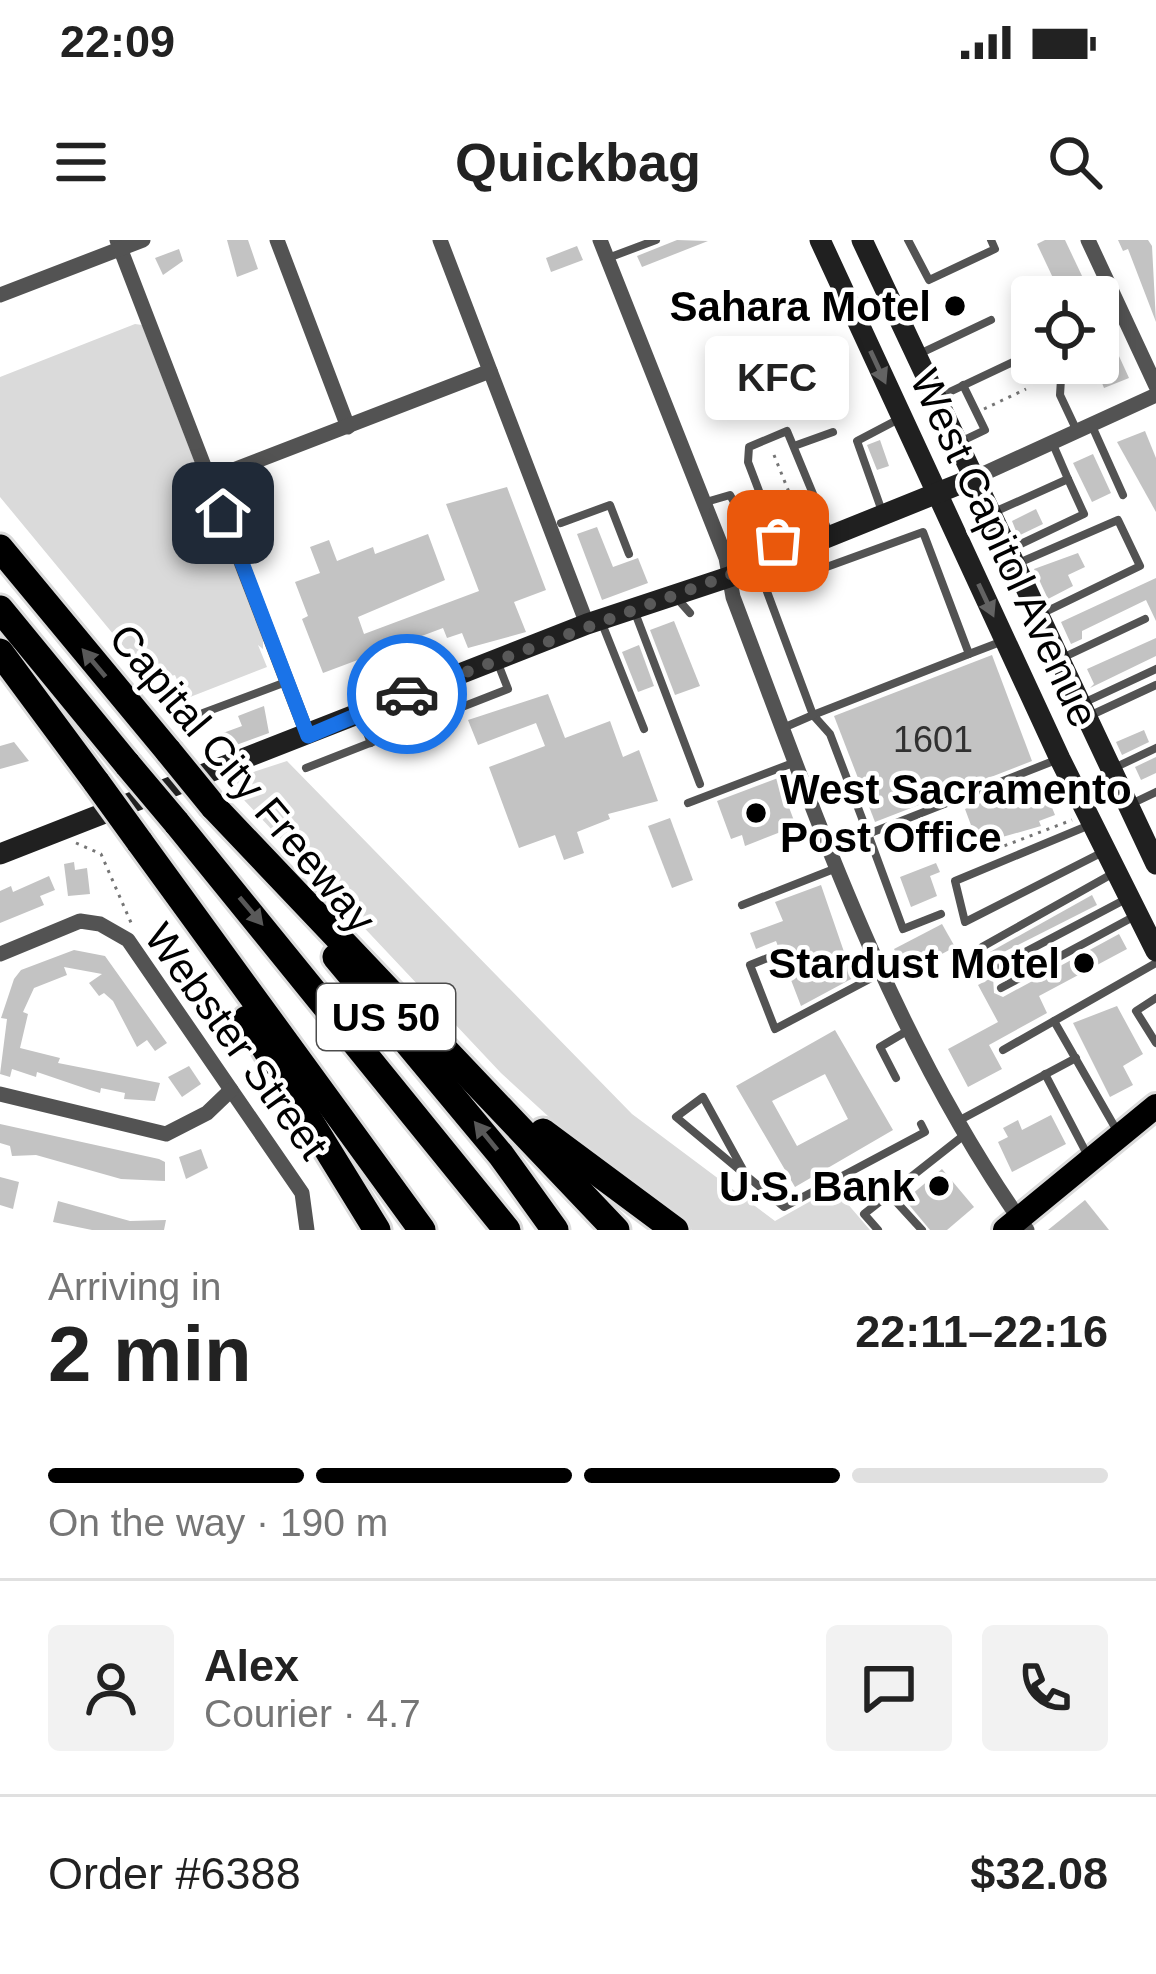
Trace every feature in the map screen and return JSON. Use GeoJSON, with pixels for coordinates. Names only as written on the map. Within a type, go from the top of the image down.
{"type":"FeatureCollection","features":[{"type":"Feature","properties":{"kind":"highway","name":"Capital City Freeway"},"geometry":{"type":"LineString","coordinates":[[0,548],[501,1155],[555,1230]]}},
{"type":"Feature","properties":{"kind":"highway","name":"Capital City Freeway"},"geometry":{"type":"LineString","coordinates":[[0,609],[508,1230]]}},
{"type":"Feature","properties":{"kind":"highway"},"geometry":{"type":"LineString","coordinates":[[0,652],[422,1230]]}},
{"type":"Feature","properties":{"kind":"highway"},"geometry":{"type":"LineString","coordinates":[[213,806],[490,1091],[616,1230]]}},
{"type":"Feature","properties":{"kind":"highway"},"geometry":{"type":"LineString","coordinates":[[180,900],[377,1230]]}},
{"type":"Feature","properties":{"kind":"highway"},"geometry":{"type":"LineString","coordinates":[[490,1091],[675,1230]]}},
{"type":"Feature","properties":{"kind":"main road","name":"West Capitol Avenue"},"geometry":{"type":"LineString","coordinates":[[820,240],[1072,784],[1083,821],[1104,851],[1156,951]]}},
{"type":"Feature","properties":{"kind":"main road","name":"West Capitol Avenue"},"geometry":{"type":"LineString","coordinates":[[862,240],[1110,768],[1144,825],[1156,864]]}},
{"type":"Feature","properties":{"kind":"main road"},"geometry":{"type":"LineString","coordinates":[[0,854],[594,622],[634,609],[682,604],[784,547],[830,536],[972,478]]}},
{"type":"Feature","properties":{"kind":"main road"},"geometry":{"type":"LineString","coordinates":[[1072,784],[1110,768]]}},
{"type":"Feature","properties":{"kind":"main road"},"geometry":{"type":"LineString","coordinates":[[1017,1226],[1156,1106]]}},
{"type":"Feature","properties":{"kind":"street"},"geometry":{"type":"LineString","coordinates":[[0,295],[119,244],[143,240]]}},
{"type":"Feature","properties":{"kind":"street"},"geometry":{"type":"LineString","coordinates":[[277,240],[348,427]]}},
{"type":"Feature","properties":{"kind":"street"},"geometry":{"type":"LineString","coordinates":[[440,240],[594,622]]}},
{"type":"Feature","properties":{"kind":"street"},"geometry":{"type":"LineString","coordinates":[[600,240],[705,502],[783,728],[879,974],[959,1129],[1017,1226]]}},
{"type":"Feature","properties":{"kind":"street"},"geometry":{"type":"LineString","coordinates":[[1088,240],[1156,386]]}},
{"type":"Feature","properties":{"kind":"street"},"geometry":{"type":"LineString","coordinates":[[119,244],[308,736]]}},
{"type":"Feature","properties":{"kind":"street"},"geometry":{"type":"LineString","coordinates":[[210,479],[490,370]]}},
{"type":"Feature","properties":{"kind":"street"},"geometry":{"type":"LineString","coordinates":[[972,478],[1156,395]]}},
{"type":"Feature","properties":{"kind":"street","name":"Webster Street"},"geometry":{"type":"LineString","coordinates":[[4,950],[80,921],[100,924],[128,940],[302,1193],[308,1208],[307,1230]]}},
{"type":"Feature","properties":{"kind":"street"},"geometry":{"type":"LineString","coordinates":[[0,1094],[166,1134],[207,1113],[231,1090]]}},
{"type":"Feature","properties":{"kind":"lane"},"geometry":{"type":"LineString","coordinates":[[607,259],[656,240]]}},
{"type":"Feature","properties":{"kind":"lane"},"geometry":{"type":"LineString","coordinates":[[908,240],[929,280],[995,250],[991,240]]}},
{"type":"Feature","properties":{"kind":"lane"},"geometry":{"type":"LineString","coordinates":[[916,356],[991,320]]}},
{"type":"Feature","properties":{"kind":"lane"},"geometry":{"type":"LineString","coordinates":[[935,399],[1011,363]]}},
{"type":"Feature","properties":{"kind":"lane"},"geometry":{"type":"LineString","coordinates":[[1061,384],[1060,395],[1123,495]]}},
{"type":"Feature","properties":{"kind":"lane"},"geometry":{"type":"LineString","coordinates":[[956,444],[985,430],[963,385]]}},
{"type":"Feature","properties":{"kind":"lane"},"geometry":{"type":"LineString","coordinates":[[884,515],[857,441],[902,418]]}},
{"type":"Feature","properties":{"kind":"lane"},"geometry":{"type":"LineString","coordinates":[[784,547],[748,462],[749,447],[787,431],[830,536]]}},
{"type":"Feature","properties":{"kind":"lane"},"geometry":{"type":"LineString","coordinates":[[794,446],[833,432]]}},
{"type":"Feature","properties":{"kind":"lane"},"geometry":{"type":"LineString","coordinates":[[1011,557],[1084,514],[1052,442]]}},
{"type":"Feature","properties":{"kind":"lane"},"geometry":{"type":"LineString","coordinates":[[991,514],[1068,479]]}},
{"type":"Feature","properties":{"kind":"lane"},"geometry":{"type":"LineString","coordinates":[[705,502],[730,495],[751,532]]}},
{"type":"Feature","properties":{"kind":"lane"},"geometry":{"type":"LineString","coordinates":[[562,523],[610,505],[629,554]]}},
{"type":"Feature","properties":{"kind":"lane"},"geometry":{"type":"LineString","coordinates":[[1011,557],[1118,520],[1140,566],[1038,615]]}},
{"type":"Feature","properties":{"kind":"lane"},"geometry":{"type":"LineString","coordinates":[[941,914],[903,928],[830,734],[813,716],[766,589],[923,532],[968,654]]}},
{"type":"Feature","properties":{"kind":"lane"},"geometry":{"type":"LineString","coordinates":[[634,609],[700,784]]}},
{"type":"Feature","properties":{"kind":"lane"},"geometry":{"type":"LineString","coordinates":[[1059,660],[1145,619]]}},
{"type":"Feature","properties":{"kind":"lane"},"geometry":{"type":"LineString","coordinates":[[594,622],[644,729]]}},
{"type":"Feature","properties":{"kind":"lane"},"geometry":{"type":"LineString","coordinates":[[783,728],[1004,640]]}},
{"type":"Feature","properties":{"kind":"lane"},"geometry":{"type":"LineString","coordinates":[[306,768],[508,689],[497,659]]}},
{"type":"Feature","properties":{"kind":"lane"},"geometry":{"type":"LineString","coordinates":[[1083,711],[1156,669]]}},
{"type":"Feature","properties":{"kind":"lane"},"geometry":{"type":"LineString","coordinates":[[377,670],[388,701]]}},
{"type":"Feature","properties":{"kind":"lane"},"geometry":{"type":"LineString","coordinates":[[203,713],[287,682]]}},
{"type":"Feature","properties":{"kind":"lane"},"geometry":{"type":"LineString","coordinates":[[1083,711],[1156,685]]}},
{"type":"Feature","properties":{"kind":"lane"},"geometry":{"type":"LineString","coordinates":[[360,714],[371,742]]}},
{"type":"Feature","properties":{"kind":"lane"},"geometry":{"type":"LineString","coordinates":[[1110,768],[1156,748]]}},
{"type":"Feature","properties":{"kind":"lane"},"geometry":{"type":"LineString","coordinates":[[829,850],[1060,759]]}},
{"type":"Feature","properties":{"kind":"lane"},"geometry":{"type":"LineString","coordinates":[[688,803],[796,762]]}},
{"type":"Feature","properties":{"kind":"lane"},"geometry":{"type":"LineString","coordinates":[[1128,805],[1156,792]]}},
{"type":"Feature","properties":{"kind":"lane"},"geometry":{"type":"LineString","coordinates":[[1083,821],[955,881],[965,922],[1104,851]]}},
{"type":"Feature","properties":{"kind":"lane"},"geometry":{"type":"LineString","coordinates":[[742,905],[836,868]]}},
{"type":"Feature","properties":{"kind":"lane"},"geometry":{"type":"LineString","coordinates":[[1115,873],[982,947],[982,964],[989,970],[1006,964],[1132,907]]}},
{"type":"Feature","properties":{"kind":"lane"},"geometry":{"type":"LineString","coordinates":[[1001,988],[1132,907]]}},
{"type":"Feature","properties":{"kind":"lane"},"geometry":{"type":"LineString","coordinates":[[770,957],[749,965],[776,1029],[879,974]]}},
{"type":"Feature","properties":{"kind":"lane"},"geometry":{"type":"LineString","coordinates":[[1003,1050],[1156,963]]}},
{"type":"Feature","properties":{"kind":"lane"},"geometry":{"type":"LineString","coordinates":[[1155,1040],[1148,1022],[1136,1010],[1156,998]]}},
{"type":"Feature","properties":{"kind":"lane"},"geometry":{"type":"LineString","coordinates":[[1054,1021],[1120,1135]]}},
{"type":"Feature","properties":{"kind":"lane"},"geometry":{"type":"LineString","coordinates":[[896,1078],[880,1047],[907,1031]]}},
{"type":"Feature","properties":{"kind":"lane"},"geometry":{"type":"LineString","coordinates":[[878,1230],[864,1214],[959,1129],[1076,1058]]}},
{"type":"Feature","properties":{"kind":"lane"},"geometry":{"type":"LineString","coordinates":[[1045,1074],[1089,1160]]}},
{"type":"Feature","properties":{"kind":"lane"},"geometry":{"type":"LineString","coordinates":[[748,1177],[703,1097],[676,1118],[784,1207],[925,1132],[921,1124]]}},
{"type":"Feature","properties":{"kind":"lane"},"geometry":{"type":"LineString","coordinates":[[889,1194],[922,1230]]}},
{"type":"Feature","properties":{"kind":"path"},"geometry":{"type":"LineString","coordinates":[[976,412],[1026,389]]}},
{"type":"Feature","properties":{"kind":"path"},"geometry":{"type":"LineString","coordinates":[[774,454],[801,522],[781,530],[784,547]]}},
{"type":"Feature","properties":{"kind":"path"},"geometry":{"type":"LineString","coordinates":[[996,849],[1083,821]]}},
{"type":"Feature","properties":{"kind":"path"},"geometry":{"type":"LineString","coordinates":[[63,829],[75,843],[101,854],[133,932]]}},
{"type":"Feature","properties":{"kind":"shaded area"},"geometry":{"type":"Polygon","coordinates":[[[142,325],[263,640],[263,649],[258,645],[267,667],[185,699],[175,675],[152,681],[0,497],[0,377],[142,325]]]}},
{"type":"Feature","properties":{"kind":"shaded area"},"geometry":{"type":"Polygon","coordinates":[[[287,761],[632,1114],[775,1221],[834,1188],[870,1230],[692,1230],[584,1149],[501,1073],[226,781],[287,761]]]}},
{"type":"Feature","properties":{"kind":"building"},"geometry":{"type":"Polygon","coordinates":[[[227,240],[248,240],[258,269],[237,277],[227,240]]]}},
{"type":"Feature","properties":{"kind":"building"},"geometry":{"type":"Polygon","coordinates":[[[677,240],[708,241],[642,267],[637,256],[677,240]]]}},
{"type":"Feature","properties":{"kind":"building"},"geometry":{"type":"Polygon","coordinates":[[[1065,240],[1082,276],[1052,276],[1037,244],[1065,240]]]}},
{"type":"Feature","properties":{"kind":"building"},"geometry":{"type":"Polygon","coordinates":[[[1118,240],[1148,240],[1152,246],[1156,322],[1128,249],[1123,251],[1118,240]]]}},
{"type":"Feature","properties":{"kind":"building"},"geometry":{"type":"Polygon","coordinates":[[[577,246],[583,260],[551,272],[546,258],[577,246]]]}},
{"type":"Feature","properties":{"kind":"building"},"geometry":{"type":"Polygon","coordinates":[[[179,249],[183,261],[163,275],[155,258],[179,249]]]}},
{"type":"Feature","properties":{"kind":"building"},"geometry":{"type":"Polygon","coordinates":[[[1119,356],[1129,378],[1119,382],[1119,356]]]}},
{"type":"Feature","properties":{"kind":"building"},"geometry":{"type":"Polygon","coordinates":[[[1145,431],[1156,458],[1156,512],[1117,442],[1145,431]]]}},
{"type":"Feature","properties":{"kind":"building"},"geometry":{"type":"Polygon","coordinates":[[[880,440],[889,466],[877,470],[867,445],[880,440]]]}},
{"type":"Feature","properties":{"kind":"building"},"geometry":{"type":"Polygon","coordinates":[[[1093,454],[1111,493],[1092,502],[1073,463],[1093,454]]]}},
{"type":"Feature","properties":{"kind":"building"},"geometry":{"type":"Polygon","coordinates":[[[507,487],[546,590],[514,602],[526,632],[468,648],[462,633],[447,638],[443,628],[323,673],[302,619],[308,616],[295,582],[320,573],[310,547],[329,540],[337,561],[373,547],[375,554],[428,534],[445,580],[358,617],[364,634],[479,591],[446,504],[507,487]]]}},
{"type":"Feature","properties":{"kind":"building"},"geometry":{"type":"Polygon","coordinates":[[[1036,509],[1043,524],[1018,536],[1012,521],[1036,509]]]}},
{"type":"Feature","properties":{"kind":"building"},"geometry":{"type":"Polygon","coordinates":[[[597,527],[613,567],[638,558],[648,583],[602,600],[577,534],[597,527]]]}},
{"type":"Feature","properties":{"kind":"building"},"geometry":{"type":"Polygon","coordinates":[[[1078,553],[1085,567],[1068,575],[1073,586],[1048,599],[1034,569],[1078,553]]]}},
{"type":"Feature","properties":{"kind":"building"},"geometry":{"type":"Polygon","coordinates":[[[1156,578],[1156,621],[1146,600],[1082,631],[1082,639],[1071,644],[1061,622],[1156,578]]]}},
{"type":"Feature","properties":{"kind":"building"},"geometry":{"type":"Polygon","coordinates":[[[674,621],[700,686],[675,695],[650,630],[674,621]]]}},
{"type":"Feature","properties":{"kind":"building"},"geometry":{"type":"Polygon","coordinates":[[[1156,638],[1156,656],[1090,688],[1094,684],[1087,669],[1156,638]]]}},
{"type":"Feature","properties":{"kind":"building"},"geometry":{"type":"Polygon","coordinates":[[[639,645],[654,686],[638,692],[622,652],[639,645]]]}},
{"type":"Feature","properties":{"kind":"building"},"geometry":{"type":"Polygon","coordinates":[[[992,655],[1032,761],[875,822],[834,716],[992,655]]]}},
{"type":"Feature","properties":{"kind":"building"},"geometry":{"type":"Polygon","coordinates":[[[548,694],[565,738],[610,721],[623,757],[639,750],[658,801],[608,814],[610,819],[577,832],[584,853],[564,860],[555,835],[519,848],[489,767],[545,746],[536,723],[478,745],[468,720],[548,694]]]}},
{"type":"Feature","properties":{"kind":"building"},"geometry":{"type":"Polygon","coordinates":[[[264,706],[269,733],[228,748],[223,733],[242,726],[238,716],[264,706]]]}},
{"type":"Feature","properties":{"kind":"building"},"geometry":{"type":"Polygon","coordinates":[[[1144,730],[1149,742],[1122,755],[1116,742],[1144,730]]]}},
{"type":"Feature","properties":{"kind":"building"},"geometry":{"type":"Polygon","coordinates":[[[14,742],[29,761],[0,769],[0,746],[14,742]]]}},
{"type":"Feature","properties":{"kind":"building"},"geometry":{"type":"Polygon","coordinates":[[[1156,757],[1156,773],[1141,780],[1135,767],[1156,757]]]}},
{"type":"Feature","properties":{"kind":"building","name":"West Sacramento Post Office"},"geometry":{"type":"Polygon","coordinates":[[[778,778],[796,826],[745,846],[742,835],[731,839],[717,801],[778,778]]]}},
{"type":"Feature","properties":{"kind":"building"},"geometry":{"type":"Polygon","coordinates":[[[1041,780],[1055,815],[1039,821],[1041,826],[978,844],[965,809],[1041,780]]]}},
{"type":"Feature","properties":{"kind":"building"},"geometry":{"type":"Polygon","coordinates":[[[670,818],[693,880],[672,888],[648,826],[670,818]]]}},
{"type":"Feature","properties":{"kind":"building"},"geometry":{"type":"Polygon","coordinates":[[[74,862],[75,870],[87,868],[90,894],[68,896],[64,864],[74,862]]]}},
{"type":"Feature","properties":{"kind":"building"},"geometry":{"type":"Polygon","coordinates":[[[936,863],[940,872],[930,876],[937,896],[911,907],[900,877],[936,863]]]}},
{"type":"Feature","properties":{"kind":"building"},"geometry":{"type":"Polygon","coordinates":[[[49,876],[55,890],[40,896],[44,905],[0,923],[0,891],[11,886],[13,892],[49,876]]]}},
{"type":"Feature","properties":{"kind":"building"},"geometry":{"type":"Polygon","coordinates":[[[821,885],[853,978],[801,1006],[776,941],[756,949],[750,933],[783,921],[775,902],[821,885]]]}},
{"type":"Feature","properties":{"kind":"building"},"geometry":{"type":"Polygon","coordinates":[[[1092,895],[1097,905],[990,959],[990,952],[1092,895]]]}},
{"type":"Feature","properties":{"kind":"building"},"geometry":{"type":"Polygon","coordinates":[[[942,924],[955,947],[906,973],[894,949],[942,924]]]}},
{"type":"Feature","properties":{"kind":"building"},"geometry":{"type":"Polygon","coordinates":[[[1119,934],[1127,949],[1039,996],[1047,1013],[989,1045],[1002,1069],[968,1087],[948,1049],[998,1022],[978,985],[993,977],[994,993],[1003,997],[1119,934]]]}},
{"type":"Feature","properties":{"kind":"building"},"geometry":{"type":"Polygon","coordinates":[[[74,950],[105,956],[167,1043],[155,1051],[147,1040],[137,1047],[113,1001],[104,993],[99,996],[89,983],[102,974],[64,967],[67,975],[34,988],[23,1012],[28,1014],[20,1048],[60,1058],[58,1063],[160,1083],[155,1101],[124,1099],[125,1093],[101,1088],[100,1093],[37,1072],[36,1077],[12,1069],[10,1077],[0,1074],[7,1019],[1,1018],[14,979],[21,970],[74,950]]]}},
{"type":"Feature","properties":{"kind":"building"},"geometry":{"type":"Polygon","coordinates":[[[1117,1006],[1143,1054],[1123,1066],[1133,1085],[1110,1097],[1073,1023],[1117,1006]]]}},
{"type":"Feature","properties":{"kind":"building"},"geometry":{"type":"Polygon","coordinates":[[[835,1030],[893,1130],[795,1187],[736,1086],[835,1030]],[[825,1074],[772,1101],[797,1146],[848,1119],[825,1074]]]}},
{"type":"Feature","properties":{"kind":"building"},"geometry":{"type":"Polygon","coordinates":[[[189,1066],[201,1084],[182,1097],[168,1077],[189,1066]]]}},
{"type":"Feature","properties":{"kind":"building"},"geometry":{"type":"Polygon","coordinates":[[[1051,1115],[1066,1144],[1012,1172],[998,1142],[1008,1137],[1003,1128],[1018,1120],[1022,1130],[1051,1115]]]}},
{"type":"Feature","properties":{"kind":"building"},"geometry":{"type":"Polygon","coordinates":[[[0,1124],[159,1159],[165,1162],[165,1181],[121,1179],[36,1155],[12,1156],[10,1146],[0,1143],[0,1124]]]}},
{"type":"Feature","properties":{"kind":"building"},"geometry":{"type":"Polygon","coordinates":[[[201,1149],[208,1168],[186,1179],[179,1157],[201,1149]]]}},
{"type":"Feature","properties":{"kind":"building","name":"U.S. Bank"},"geometry":{"type":"Polygon","coordinates":[[[942,1169],[974,1207],[947,1230],[930,1230],[905,1200],[942,1169]]]}},
{"type":"Feature","properties":{"kind":"building"},"geometry":{"type":"Polygon","coordinates":[[[0,1177],[19,1182],[13,1209],[0,1205],[0,1177]]]}},
{"type":"Feature","properties":{"kind":"building"},"geometry":{"type":"Polygon","coordinates":[[[1085,1200],[1109,1230],[1048,1230],[1085,1200]]]}},
{"type":"Feature","properties":{"kind":"building"},"geometry":{"type":"Polygon","coordinates":[[[58,1201],[130,1221],[166,1220],[164,1230],[92,1230],[53,1222],[58,1201]]]}},
{"type":"Feature","properties":{"kind":"way so far"},"geometry":{"type":"LineString","coordinates":[[407,694],[783,555],[778,541]]}},
{"type":"Feature","properties":{"kind":"place","name":"Sahara Motel"},"geometry":{"type":"Point","coordinates":[955,306]}},
{"type":"Feature","properties":{"kind":"place","name":"KFC"},"geometry":{"type":"Point","coordinates":[778,541]}},
{"type":"Feature","properties":{"kind":"place","name":"West Sacramento Post Office"},"geometry":{"type":"Point","coordinates":[756,813]}},
{"type":"Feature","properties":{"kind":"place","name":"Stardust Motel"},"geometry":{"type":"Point","coordinates":[1084,963]}},
{"type":"Feature","properties":{"kind":"place","name":"U.S. Bank"},"geometry":{"type":"Point","coordinates":[939,1186]}},
{"type":"Feature","properties":{"kind":"route"},"geometry":{"type":"LineString","coordinates":[[223,513],[308,736],[407,694]]}}]}
